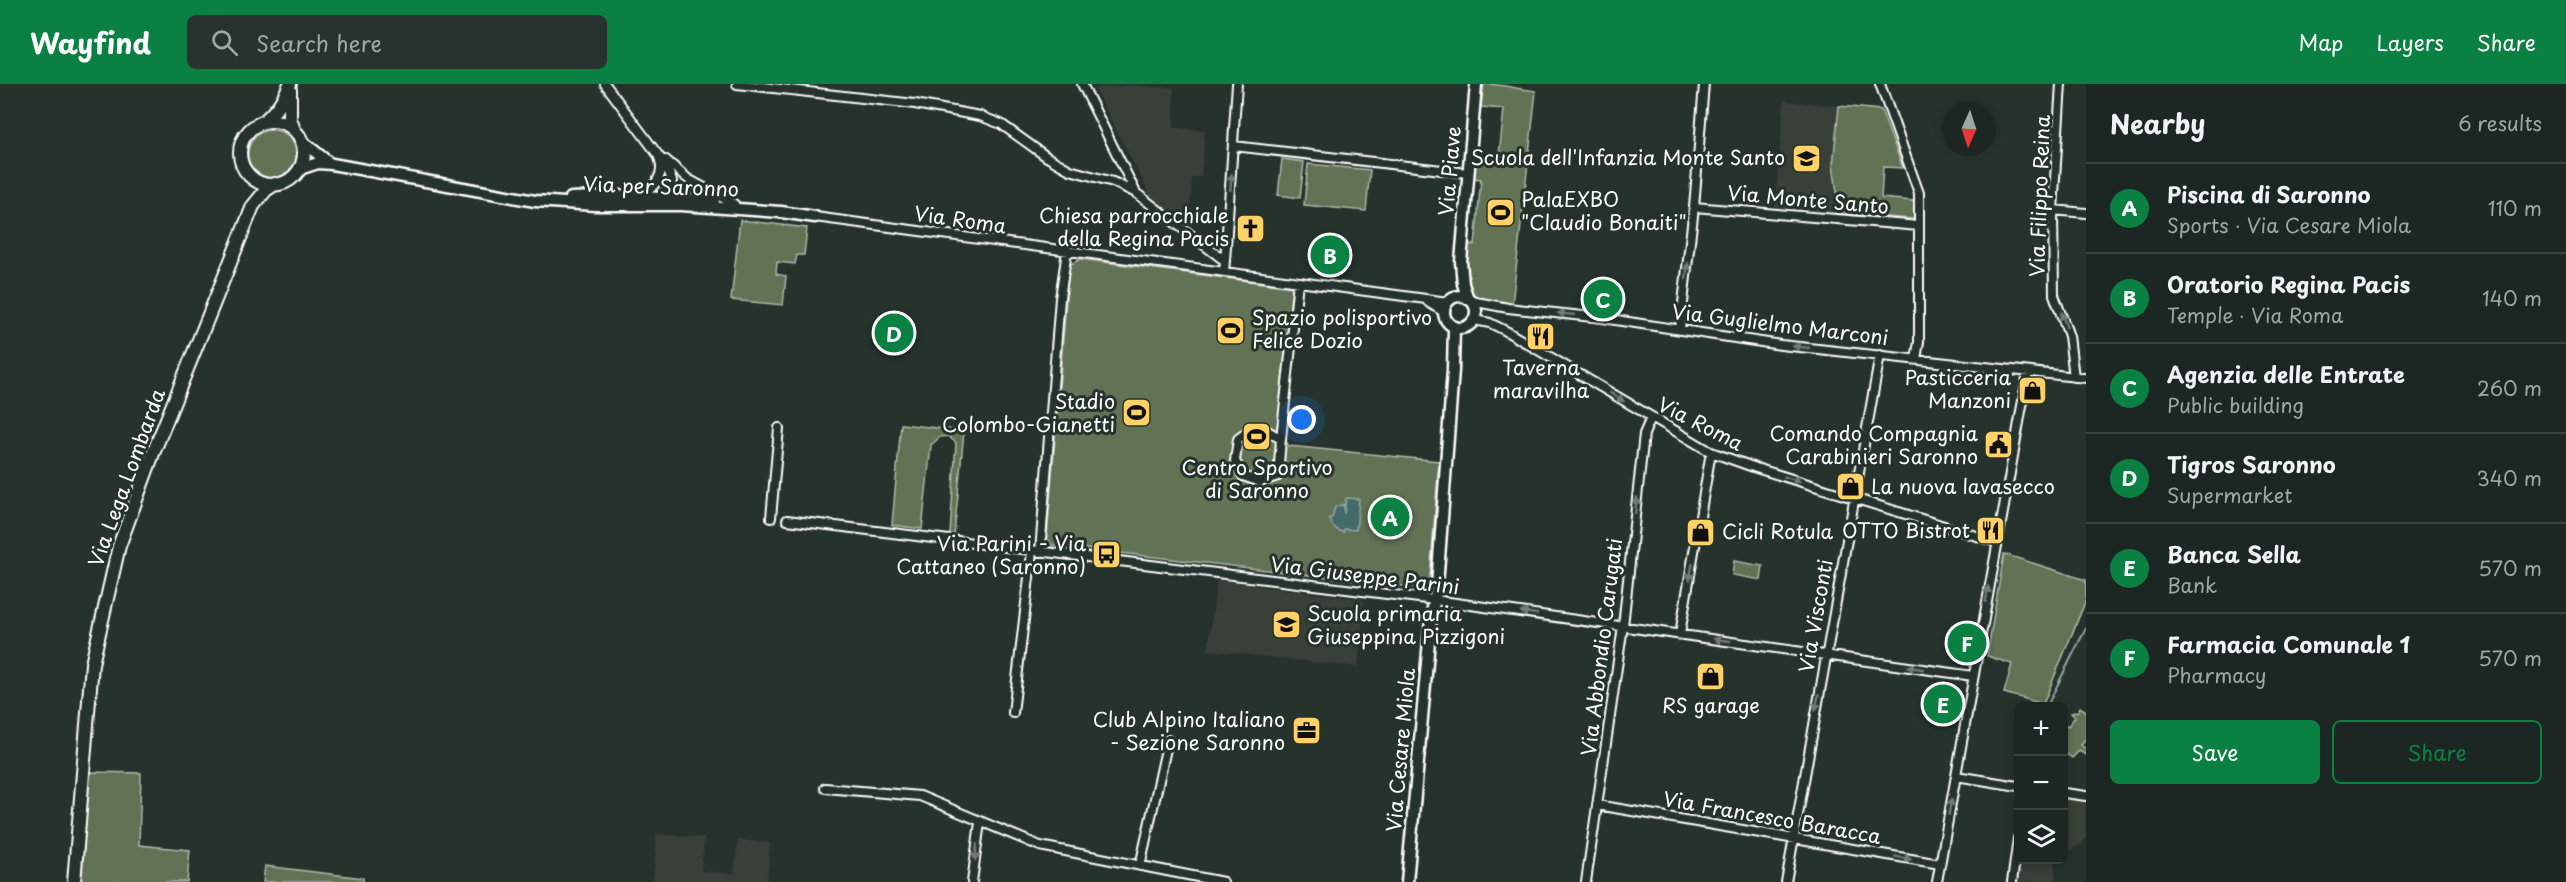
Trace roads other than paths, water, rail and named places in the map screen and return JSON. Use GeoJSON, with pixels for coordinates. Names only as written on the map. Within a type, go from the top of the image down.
{"type":"FeatureCollection","features":[{"type":"Feature","properties":{"kind":"main road"},"geometry":{"type":"LineString","coordinates":[[290,84],[290,119],[302,141],[304,155],[300,169],[292,178],[275,184],[258,182],[247,172],[241,158],[243,140],[252,128],[275,112],[290,84]]}},
{"type":"Feature","properties":{"kind":"main road"},"geometry":{"type":"LineString","coordinates":[[262,123],[282,123],[294,130]]}},
{"type":"Feature","properties":{"kind":"main road","name":"Via Lega Lombarda"},"geometry":{"type":"LineString","coordinates":[[247,172],[252,182],[253,206]]}},
{"type":"Feature","properties":{"kind":"main road","name":"Via Lega Lombarda"},"geometry":{"type":"LineString","coordinates":[[74,882],[92,664],[118,546],[253,206],[266,190],[275,184]]}},
{"type":"Feature","properties":{"kind":"street"},"geometry":{"type":"LineString","coordinates":[[605,84],[670,173],[672,181],[664,196],[654,204]]}},
{"type":"Feature","properties":{"kind":"street"},"geometry":{"type":"LineString","coordinates":[[737,84],[876,99],[980,116],[1001,124],[1047,157],[1070,170],[1113,182],[1136,194],[1225,261]]}},
{"type":"Feature","properties":{"kind":"street"},"geometry":{"type":"LineString","coordinates":[[1082,84],[1136,194]]}},
{"type":"Feature","properties":{"kind":"street"},"geometry":{"type":"LineString","coordinates":[[1224,272],[1237,84]]}},
{"type":"Feature","properties":{"kind":"street","name":"Via Piave"},"geometry":{"type":"LineString","coordinates":[[1470,300],[1463,284],[1461,262],[1476,84]]}},
{"type":"Feature","properties":{"kind":"street"},"geometry":{"type":"LineString","coordinates":[[1680,329],[1694,207],[1704,84]]}},
{"type":"Feature","properties":{"kind":"street"},"geometry":{"type":"LineString","coordinates":[[1880,84],[1917,182],[1920,204],[1919,342],[1916,359]]}},
{"type":"Feature","properties":{"kind":"street","name":"Via Filippo Reina"},"geometry":{"type":"LineString","coordinates":[[2061,84],[2053,210],[2054,295],[2069,336],[2074,377]]}},
{"type":"Feature","properties":{"kind":"street","name":"Via per Saronno"},"geometry":{"type":"LineString","coordinates":[[302,141],[332,164]]}},
{"type":"Feature","properties":{"kind":"street"},"geometry":{"type":"LineString","coordinates":[[1234,146],[1468,173]]}},
{"type":"Feature","properties":{"kind":"street"},"geometry":{"type":"LineString","coordinates":[[641,196],[659,178],[661,163],[655,152]]}},
{"type":"Feature","properties":{"kind":"street"},"geometry":{"type":"LineString","coordinates":[[655,152],[688,179],[734,204]]}},
{"type":"Feature","properties":{"kind":"street","name":"Via per Saronno"},"geometry":{"type":"LineString","coordinates":[[300,169],[318,163],[332,164],[502,196],[544,201],[595,205],[654,204],[777,212]]}},
{"type":"Feature","properties":{"kind":"street","name":"Via per Saronno"},"geometry":{"type":"LineString","coordinates":[[544,201],[664,196],[815,217]]}},
{"type":"Feature","properties":{"kind":"street","name":"Via Monte Santo"},"geometry":{"type":"LineString","coordinates":[[1694,207],[1919,226]]}},
{"type":"Feature","properties":{"kind":"street"},"geometry":{"type":"LineString","coordinates":[[2053,210],[2086,213]]}},
{"type":"Feature","properties":{"kind":"street","name":"Via Roma"},"geometry":{"type":"LineString","coordinates":[[815,217],[1422,298],[1449,304]]}},
{"type":"Feature","properties":{"kind":"street"},"geometry":{"type":"LineString","coordinates":[[1013,713],[1036,552],[1059,310],[1067,251]]}},
{"type":"Feature","properties":{"kind":"street","name":"Via Piave"},"geometry":{"type":"LineString","coordinates":[[1449,304],[1461,262]]}},
{"type":"Feature","properties":{"kind":"street"},"geometry":{"type":"LineString","coordinates":[[1281,439],[1266,430],[1247,432],[1238,440],[1235,461],[1243,476],[1260,482],[1278,476],[1298,282]]}},
{"type":"Feature","properties":{"kind":"street"},"geometry":{"type":"LineString","coordinates":[[1461,297],[1470,300],[1476,311],[1474,320],[1458,327],[1448,323],[1449,304],[1461,297]]}},
{"type":"Feature","properties":{"kind":"street","name":"Via Guglielmo Marconi"},"geometry":{"type":"LineString","coordinates":[[1470,300],[1508,308],[1602,318],[1781,345],[2086,378]]}},
{"type":"Feature","properties":{"kind":"street","name":"Via Roma"},"geometry":{"type":"LineString","coordinates":[[1474,320],[1490,323],[1506,331],[1712,452],[1996,542]]}},
{"type":"Feature","properties":{"kind":"street","name":"Via Cesare Miola"},"geometry":{"type":"LineString","coordinates":[[1407,882],[1431,619],[1445,532],[1453,370],[1458,327]]}},
{"type":"Feature","properties":{"kind":"street"},"geometry":{"type":"LineString","coordinates":[[1919,342],[1929,361]]}},
{"type":"Feature","properties":{"kind":"street","name":"Via Visconti"},"geometry":{"type":"LineString","coordinates":[[1785,882],[1880,355]]}},
{"type":"Feature","properties":{"kind":"street"},"geometry":{"type":"LineString","coordinates":[[1937,882],[2028,372]]}},
{"type":"Feature","properties":{"kind":"street","name":"Via Abbondio Carugati"},"geometry":{"type":"LineString","coordinates":[[1586,882],[1623,626],[1644,434],[1651,418]]}},
{"type":"Feature","properties":{"kind":"street"},"geometry":{"type":"LineString","coordinates":[[771,518],[779,428]]}},
{"type":"Feature","properties":{"kind":"street"},"geometry":{"type":"LineString","coordinates":[[1680,634],[1712,452]]}},
{"type":"Feature","properties":{"kind":"street","name":"Via Giuseppe Parini"},"geometry":{"type":"LineString","coordinates":[[787,520],[1435,600],[1973,676]]}},
{"type":"Feature","properties":{"kind":"street"},"geometry":{"type":"LineString","coordinates":[[1140,866],[1168,740]]}},
{"type":"Feature","properties":{"kind":"street"},"geometry":{"type":"LineString","coordinates":[[1956,776],[2014,785]]}},
{"type":"Feature","properties":{"kind":"street"},"geometry":{"type":"LineString","coordinates":[[825,788],[921,796],[1040,846],[1224,882]]}},
{"type":"Feature","properties":{"kind":"street"},"geometry":{"type":"LineString","coordinates":[[2068,794],[2086,796]]}},
{"type":"Feature","properties":{"kind":"street","name":"Via Francesco Baracca"},"geometry":{"type":"LineString","coordinates":[[1597,805],[1940,864]]}},
{"type":"Feature","properties":{"kind":"street"},"geometry":{"type":"LineString","coordinates":[[972,882],[980,822]]}},
{"type":"Feature","properties":{"kind":"street"},"geometry":{"type":"LineString","coordinates":[[2012,882],[2015,864]]}},
{"type":"Feature","properties":{"kind":"water"},"geometry":{"type":"Polygon","coordinates":[[[1346,498],[1359,499],[1356,530],[1344,529],[1344,532],[1336,529],[1329,518],[1332,518],[1335,507],[1344,504],[1344,514],[1346,498]]]}},
{"type":"Feature","properties":{"kind":"waterway"},"geometry":{"type":"LineString","coordinates":[[2049,702],[2086,628]]}},
{"type":"Feature","properties":{"kind":"place","name":"Scuola dell'Infanzia Monte Santo"},"geometry":{"type":"Point","coordinates":[1806,158]}},
{"type":"Feature","properties":{"kind":"place","name":"PalaEXBO \"Claudio Bonaiti\""},"geometry":{"type":"Point","coordinates":[1500,212]}},
{"type":"Feature","properties":{"kind":"place","name":"Chiesa parrocchiale della Regina Pacis"},"geometry":{"type":"Point","coordinates":[1250,228]}},
{"type":"Feature","properties":{"kind":"place","name":"Oratorio Regina Pacis"},"geometry":{"type":"Point","coordinates":[1330,255]}},
{"type":"Feature","properties":{"kind":"place","name":"Agenzia delle Entrate"},"geometry":{"type":"Point","coordinates":[1603,299]}},
{"type":"Feature","properties":{"kind":"place","name":"Spazio polisportivo Felice Dozio"},"geometry":{"type":"Point","coordinates":[1231,330]}},
{"type":"Feature","properties":{"kind":"place","name":"Tigros Saronno"},"geometry":{"type":"Point","coordinates":[894,333]}},
{"type":"Feature","properties":{"kind":"place","name":"Taverna maravilha"},"geometry":{"type":"Point","coordinates":[1541,337]}},
{"type":"Feature","properties":{"kind":"place","name":"Pasticceria Manzoni"},"geometry":{"type":"Point","coordinates":[2032,390]}},
{"type":"Feature","properties":{"kind":"place","name":"Stadio Colombo-Gianetti"},"geometry":{"type":"Point","coordinates":[1136,413]}},
{"type":"Feature","properties":{"kind":"place","name":"Centro Sportivo di Saronno"},"geometry":{"type":"Point","coordinates":[1257,437]}},
{"type":"Feature","properties":{"kind":"place","name":"Comando Compagnia Carabinieri Saronno"},"geometry":{"type":"Point","coordinates":[1999,445]}},
{"type":"Feature","properties":{"kind":"place","name":"La nuova lavasecco"},"geometry":{"type":"Point","coordinates":[1850,487]}},
{"type":"Feature","properties":{"kind":"place","name":"Piscina di Saronno"},"geometry":{"type":"Point","coordinates":[1390,517]}},
{"type":"Feature","properties":{"kind":"place","name":"OTTO Bistrot"},"geometry":{"type":"Point","coordinates":[1991,531]}},
{"type":"Feature","properties":{"kind":"place","name":"Cicli Rotula"},"geometry":{"type":"Point","coordinates":[1701,532]}},
{"type":"Feature","properties":{"kind":"place","name":"Via Parini - Via Cattaneo (Saronno)"},"geometry":{"type":"Point","coordinates":[1107,555]}},
{"type":"Feature","properties":{"kind":"place","name":"Scuola primaria Giuseppina Pizzigoni"},"geometry":{"type":"Point","coordinates":[1286,625]}},
{"type":"Feature","properties":{"kind":"place","name":"Farmacia Comunale 1"},"geometry":{"type":"Point","coordinates":[1967,643]}},
{"type":"Feature","properties":{"kind":"place","name":"RS garage"},"geometry":{"type":"Point","coordinates":[1711,676]}},
{"type":"Feature","properties":{"kind":"place","name":"Banca Sella"},"geometry":{"type":"Point","coordinates":[1943,704]}},
{"type":"Feature","properties":{"kind":"place","name":"Club Alpino Italiano - Sezione Saronno"},"geometry":{"type":"Point","coordinates":[1306,731]}}]}
